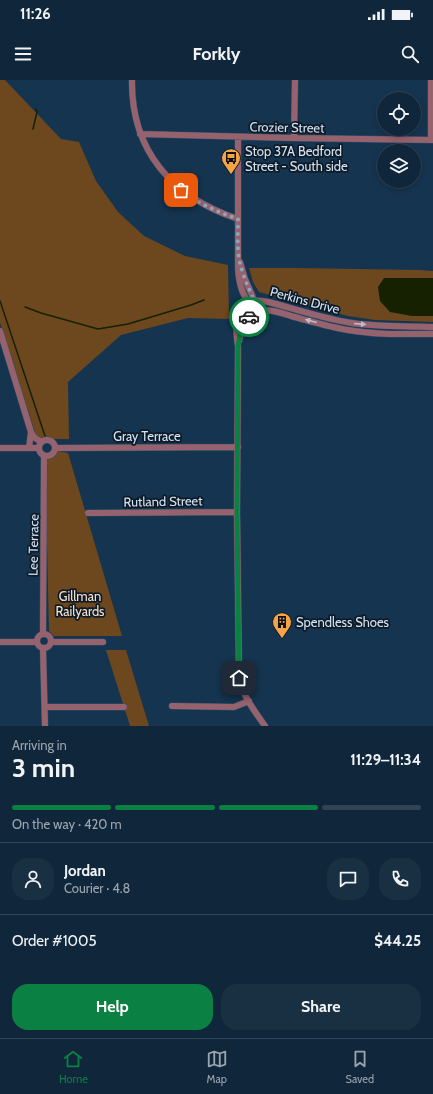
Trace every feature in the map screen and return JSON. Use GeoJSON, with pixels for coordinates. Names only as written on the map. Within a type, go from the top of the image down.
{"type":"FeatureCollection","features":[{"type":"Feature","properties":{"kind":"street"},"geometry":{"type":"LineString","coordinates":[[132,80],[133,110],[140,134],[157,165],[181,190],[203,204],[238,219]]}},
{"type":"Feature","properties":{"kind":"street"},"geometry":{"type":"LineString","coordinates":[[294,138],[295,80]]}},
{"type":"Feature","properties":{"kind":"street"},"geometry":{"type":"LineString","coordinates":[[431,80],[432,140]]}},
{"type":"Feature","properties":{"kind":"street","name":"Crozier Street"},"geometry":{"type":"LineString","coordinates":[[140,134],[432,140]]}},
{"type":"Feature","properties":{"kind":"street"},"geometry":{"type":"LineString","coordinates":[[238,137],[239,280],[259,312]]}},
{"type":"Feature","properties":{"kind":"street"},"geometry":{"type":"LineString","coordinates":[[251,301],[241,306],[237,314],[236,326],[238,346],[237,512],[239,680],[249,701],[265,726]]}},
{"type":"Feature","properties":{"kind":"street","name":"Perkins Drive"},"geometry":{"type":"LineString","coordinates":[[251,301],[268,302],[335,320],[352,323],[433,327]]}},
{"type":"Feature","properties":{"kind":"street","name":"Perkins Drive"},"geometry":{"type":"LineString","coordinates":[[238,346],[240,334],[250,317],[259,312],[265,311],[274,311],[356,332],[433,334]]}},
{"type":"Feature","properties":{"kind":"street"},"geometry":{"type":"LineString","coordinates":[[0,331],[31,432],[40,445],[40,452],[44,456],[51,455],[54,453],[56,448],[54,443],[49,440],[45,440],[40,445],[28,448],[0,448]]}},
{"type":"Feature","properties":{"kind":"street"},"geometry":{"type":"LineString","coordinates":[[28,448],[31,432]]}},
{"type":"Feature","properties":{"kind":"street","name":"Gray Terrace"},"geometry":{"type":"LineString","coordinates":[[56,448],[238,447]]}},
{"type":"Feature","properties":{"kind":"street","name":"Lee Terrace"},"geometry":{"type":"LineString","coordinates":[[43,634],[44,456]]}},
{"type":"Feature","properties":{"kind":"street","name":"Rutland Street"},"geometry":{"type":"LineString","coordinates":[[88,513],[237,512]]}},
{"type":"Feature","properties":{"kind":"street"},"geometry":{"type":"LineString","coordinates":[[43,634],[49,636],[51,642],[48,648],[44,649],[38,646],[37,642],[39,636],[43,634]]}},
{"type":"Feature","properties":{"kind":"street"},"geometry":{"type":"LineString","coordinates":[[0,642],[37,642]]}},
{"type":"Feature","properties":{"kind":"street"},"geometry":{"type":"LineString","coordinates":[[51,642],[103,642]]}},
{"type":"Feature","properties":{"kind":"street"},"geometry":{"type":"LineString","coordinates":[[44,649],[45,726]]}},
{"type":"Feature","properties":{"kind":"street"},"geometry":{"type":"LineString","coordinates":[[172,706],[234,708],[249,701]]}},
{"type":"Feature","properties":{"kind":"street"},"geometry":{"type":"LineString","coordinates":[[45,707],[124,707]]}},
{"type":"Feature","properties":{"kind":"green space"},"geometry":{"type":"Polygon","coordinates":[[[0,80],[5,80],[61,139],[79,142],[96,181],[118,212],[144,236],[185,256],[228,265],[229,319],[188,318],[121,335],[68,382],[69,439],[37,439],[0,323],[0,80]]]}},
{"type":"Feature","properties":{"kind":"green space"},"geometry":{"type":"Polygon","coordinates":[[[249,268],[433,271],[433,322],[375,320],[348,316],[259,292],[253,282],[249,268]]]}},
{"type":"Feature","properties":{"kind":"green space","name":"Gillman Railyards"},"geometry":{"type":"Polygon","coordinates":[[[58,451],[68,453],[122,636],[54,636],[49,631],[45,458],[58,451]]]}},
{"type":"Feature","properties":{"kind":"green space"},"geometry":{"type":"Polygon","coordinates":[[[106,650],[126,650],[149,726],[130,726],[106,650]]]}},
{"type":"Feature","properties":{"kind":"shaded area"},"geometry":{"type":"Polygon","coordinates":[[[384,278],[433,278],[433,316],[412,316],[390,312],[380,301],[378,287],[384,278]]]}},
{"type":"Feature","properties":{"kind":"waterway"},"geometry":{"type":"LineString","coordinates":[[33,129],[37,112],[36,109]]}},
{"type":"Feature","properties":{"kind":"waterway"},"geometry":{"type":"LineString","coordinates":[[25,307],[98,329],[128,324],[204,300]]}},
{"type":"Feature","properties":{"kind":"waterway"},"geometry":{"type":"LineString","coordinates":[[0,301],[45,436]]}},
{"type":"Feature","properties":{"kind":"way so far"},"geometry":{"type":"LineString","coordinates":[[181,190],[203,204],[238,219],[238,249],[240,264],[259,312],[249,317]]}},
{"type":"Feature","properties":{"kind":"place","name":"Stop 37A Bedford Street - South side"},"geometry":{"type":"Point","coordinates":[231,175]}},
{"type":"Feature","properties":{"kind":"place","name":"Spendless Shoes"},"geometry":{"type":"Point","coordinates":[282,639]}},
{"type":"Feature","properties":{"kind":"route"},"geometry":{"type":"LineString","coordinates":[[239,678],[237,512],[238,346],[241,330],[249,317]]}}]}
